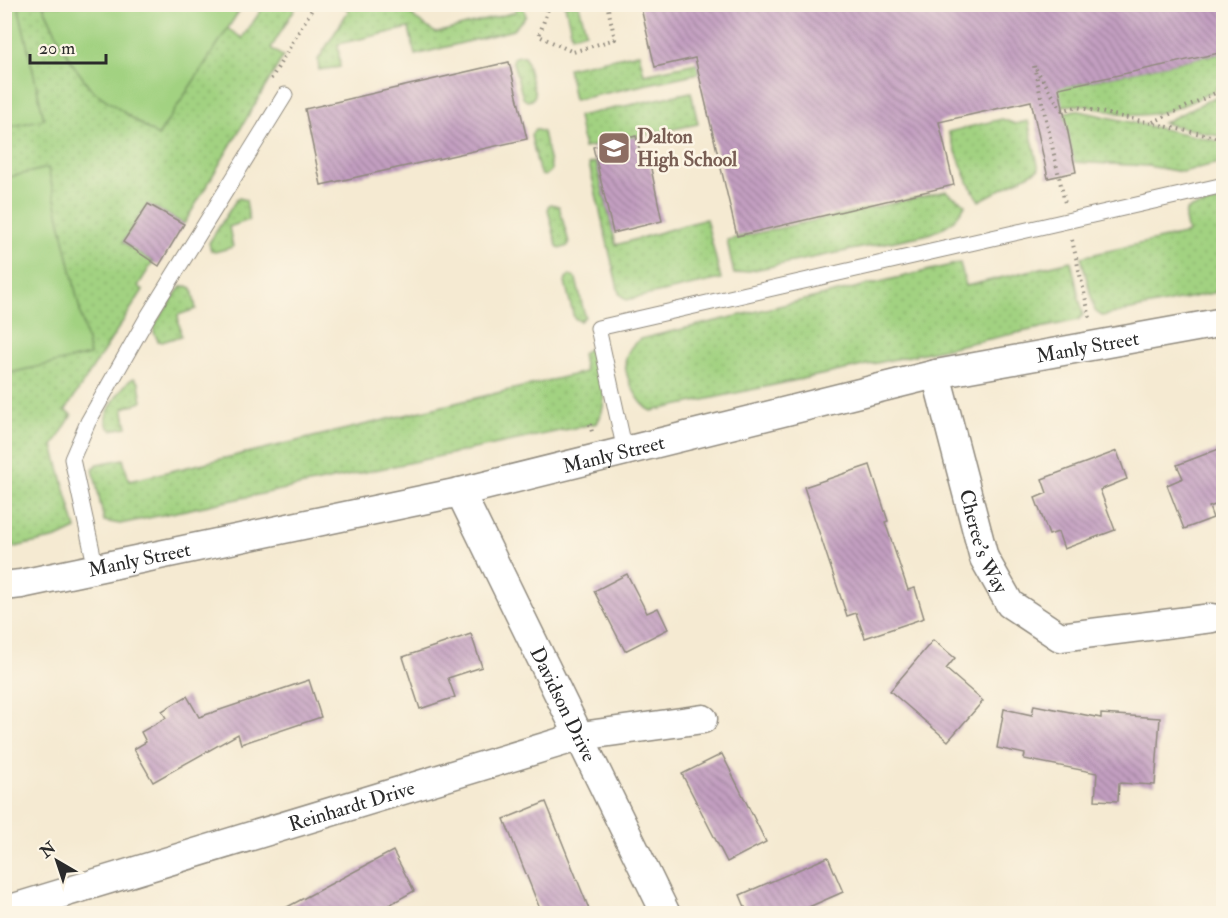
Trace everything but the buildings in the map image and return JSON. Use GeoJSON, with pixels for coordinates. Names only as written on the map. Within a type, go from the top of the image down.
{"type":"FeatureCollection","features":[{"type":"Feature","properties":{"kind":"street","name":"Manly Street"},"geometry":{"type":"LineString","coordinates":[[4,585],[21,584],[460,492],[936,374],[1224,322]]}},
{"type":"Feature","properties":{"kind":"street","name":"Cheree's Way"},"geometry":{"type":"LineString","coordinates":[[936,374],[984,558],[1010,604],[1060,637],[1212,618]]}},
{"type":"Feature","properties":{"kind":"street","name":"Davidson Drive"},"geometry":{"type":"LineString","coordinates":[[460,492],[666,914]]}},
{"type":"Feature","properties":{"kind":"street","name":"Reinhardt Drive"},"geometry":{"type":"LineString","coordinates":[[4,911],[581,736],[703,719]]}},
{"type":"Feature","properties":{"kind":"lane"},"geometry":{"type":"LineString","coordinates":[[96,568],[72,459],[88,422],[147,318],[285,95]]}},
{"type":"Feature","properties":{"kind":"lane"},"geometry":{"type":"LineString","coordinates":[[624,451],[598,328],[1224,185]]}},
{"type":"Feature","properties":{"kind":"path"},"geometry":{"type":"LineString","coordinates":[[268,83],[315,4]]}},
{"type":"Feature","properties":{"kind":"path"},"geometry":{"type":"LineString","coordinates":[[547,4],[548,9],[539,36],[573,52],[615,39],[607,4]]}},
{"type":"Feature","properties":{"kind":"path"},"geometry":{"type":"LineString","coordinates":[[1090,318],[1034,66],[1062,110],[1077,107],[1153,122],[1224,140]]}},
{"type":"Feature","properties":{"kind":"path"},"geometry":{"type":"LineString","coordinates":[[1153,122],[1224,89]]}},
{"type":"Feature","properties":{"kind":"green space"},"geometry":{"type":"Polygon","coordinates":[[[4,5],[18,5],[44,119],[5,128],[4,5]]]}},
{"type":"Feature","properties":{"kind":"green space"},"geometry":{"type":"Polygon","coordinates":[[[5,5],[43,5],[59,39],[92,90],[158,136],[227,28],[242,38],[265,5],[297,5],[271,48],[283,57],[184,224],[148,204],[123,242],[153,262],[138,286],[143,290],[65,411],[72,415],[53,446],[76,529],[57,538],[5,549],[5,5]]]}},
{"type":"Feature","properties":{"kind":"green space"},"geometry":{"type":"Polygon","coordinates":[[[43,5],[243,5],[158,136],[92,90],[74,66],[43,5]]]}},
{"type":"Feature","properties":{"kind":"green space"},"geometry":{"type":"Polygon","coordinates":[[[341,5],[424,5],[411,8],[414,18],[436,33],[516,12],[515,5],[523,5],[526,16],[513,30],[415,55],[409,28],[338,44],[340,67],[319,70],[318,60],[349,10],[341,5]]]}},
{"type":"Feature","properties":{"kind":"green space"},"geometry":{"type":"Polygon","coordinates":[[[565,5],[579,5],[586,32],[572,36],[565,5]]]}},
{"type":"Feature","properties":{"kind":"green space"},"geometry":{"type":"Polygon","coordinates":[[[1223,52],[1223,86],[1179,107],[1144,115],[1122,114],[1080,105],[1061,106],[1052,62],[1073,85],[1223,52]]]}},
{"type":"Feature","properties":{"kind":"green space"},"geometry":{"type":"Polygon","coordinates":[[[639,53],[644,74],[716,59],[718,69],[574,100],[568,68],[639,53]]]}},
{"type":"Feature","properties":{"kind":"green space"},"geometry":{"type":"Polygon","coordinates":[[[524,56],[526,60],[535,95],[532,100],[527,101],[523,98],[513,63],[513,58],[524,56]]]}},
{"type":"Feature","properties":{"kind":"green space"},"geometry":{"type":"Polygon","coordinates":[[[691,92],[698,124],[584,148],[578,116],[691,92]]]}},
{"type":"Feature","properties":{"kind":"green space"},"geometry":{"type":"Polygon","coordinates":[[[1223,93],[1223,137],[1163,123],[1223,93]]]}},
{"type":"Feature","properties":{"kind":"green space"},"geometry":{"type":"Polygon","coordinates":[[[1075,110],[1223,142],[1223,162],[1182,172],[1148,166],[1074,162],[1063,113],[1075,110]]]}},
{"type":"Feature","properties":{"kind":"green space"},"geometry":{"type":"Polygon","coordinates":[[[1002,119],[1015,124],[1028,121],[1039,169],[979,201],[969,184],[948,132],[1002,119]]]}},
{"type":"Feature","properties":{"kind":"green space"},"geometry":{"type":"Polygon","coordinates":[[[535,129],[543,132],[551,168],[545,176],[539,171],[532,140],[531,135],[535,129]]]}},
{"type":"Feature","properties":{"kind":"green space"},"geometry":{"type":"Polygon","coordinates":[[[596,162],[616,245],[706,219],[721,279],[626,300],[619,293],[589,164],[596,162]]]}},
{"type":"Feature","properties":{"kind":"green space"},"geometry":{"type":"Polygon","coordinates":[[[48,168],[90,355],[5,374],[5,178],[48,168]]]}},
{"type":"Feature","properties":{"kind":"green space"},"geometry":{"type":"Polygon","coordinates":[[[946,191],[965,205],[950,223],[929,234],[734,274],[727,240],[946,191]]]}},
{"type":"Feature","properties":{"kind":"green space"},"geometry":{"type":"Polygon","coordinates":[[[239,198],[246,200],[249,220],[229,227],[233,247],[211,251],[209,243],[239,198]]]}},
{"type":"Feature","properties":{"kind":"green space"},"geometry":{"type":"Polygon","coordinates":[[[1223,201],[1223,291],[1102,316],[1095,311],[1081,257],[1188,233],[1186,211],[1190,208],[1223,201]]]}},
{"type":"Feature","properties":{"kind":"green space"},"geometry":{"type":"Polygon","coordinates":[[[551,204],[559,206],[569,243],[568,246],[560,249],[557,246],[548,210],[551,204]]]}},
{"type":"Feature","properties":{"kind":"green space"},"geometry":{"type":"Polygon","coordinates":[[[1071,261],[1083,315],[1078,320],[652,411],[637,396],[626,372],[627,355],[631,347],[640,339],[960,263],[966,286],[1071,261]]]}},
{"type":"Feature","properties":{"kind":"green space"},"geometry":{"type":"Polygon","coordinates":[[[570,275],[576,279],[585,317],[580,321],[574,318],[565,282],[570,275]]]}},
{"type":"Feature","properties":{"kind":"green space"},"geometry":{"type":"Polygon","coordinates":[[[181,287],[192,288],[196,309],[178,315],[181,336],[162,342],[158,341],[154,326],[181,287]]]}},
{"type":"Feature","properties":{"kind":"green space"},"geometry":{"type":"Polygon","coordinates":[[[588,349],[594,352],[603,388],[603,406],[597,423],[120,524],[104,521],[93,469],[97,464],[123,459],[129,481],[585,372],[582,354],[588,349]]]}},
{"type":"Feature","properties":{"kind":"green space"},"geometry":{"type":"Polygon","coordinates":[[[134,378],[139,383],[142,402],[123,408],[127,427],[112,430],[106,423],[107,413],[122,389],[134,378]]]}},
{"type":"Feature","properties":{"kind":"place","name":"Dalton High School"},"geometry":{"type":"Point","coordinates":[614,148]}}]}
